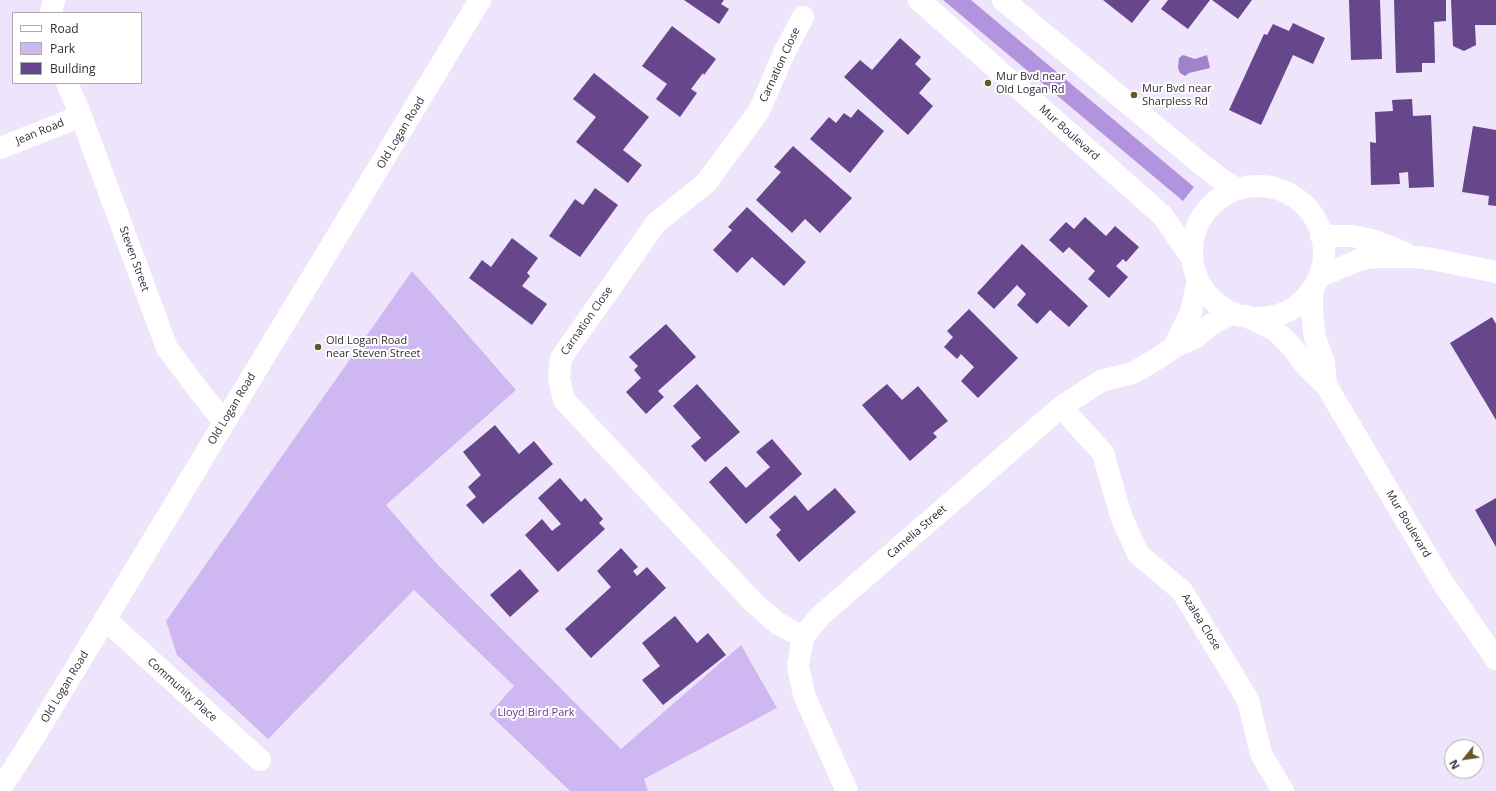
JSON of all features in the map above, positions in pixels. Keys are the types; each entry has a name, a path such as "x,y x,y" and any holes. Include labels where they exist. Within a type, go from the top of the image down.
{"street":[{"path":"51,12 54,0"},
{"name":"Old Logan Road","path":"0,787 9,776 37,732 480,0"},
{"name":"Old Logan Road","path":"462,31 492,0"},
{"name":"Mur Boulevard","path":"919,0 1163,216 1192,258"},
{"path":"1003,0 1200,163 1222,180 1237,189"},
{"name":"Carnation Close","path":"803,16 784,53 759,112 706,183 656,223 561,358 559,378 564,400 754,603 777,623 803,637"},
{"name":"Steven Street","path":"66,84 80,116 167,348 224,422"},
{"name":"Jean Road","path":"0,148 80,116"},
{"path":"1251,186 1270,186 1287,193 1302,204 1310,213 1314,218 1322,236 1323,256 1315,284 1299,304 1282,313 1265,317 1239,314 1219,305 1207,294 1198,280 1192,258 1193,237 1201,218 1215,202 1227,193 1251,186"},
{"path":"1322,236 1353,236 1375,241 1415,257"},
{"path":"1315,284 1361,259 1377,257 1415,257 1432,259 1496,272"},
{"name":"Camelia Street","path":"1174,347 1191,312 1198,280"},
{"name":"Mur Boulevard","path":"1315,284 1312,311 1315,338 1324,362 1326,385"},
{"name":"Mur Boulevard","path":"1239,314 1275,330 1307,367 1326,385 1443,583 1496,659"},
{"name":"Camelia Street","path":"847,791 804,695 798,666 803,637 820,616 1061,407 1101,381 1133,373 1174,347 1195,338 1210,325 1239,314"},
{"name":"Azalea Close","path":"1061,407 1103,453 1121,516 1138,554 1182,591 1248,700 1262,754 1283,791"},
{"name":"Community Place","path":"105,619 260,760"}],"green space":[{"name":"Lloyd Bird Park","path":"412,271 516,390 386,505 438,565 621,749 741,645 777,708 644,779 648,791 570,791 489,714 514,686 414,590 268,739 177,655 166,621"}],"shaded area":[{"path":"943,0 971,0 1194,187 1183,201"},
{"path":"1183,55 1195,59 1207,55 1210,68 1189,73 1185,76 1180,73 1178,68 1179,58"}],"building":[{"path":"684,0 724,0 721,4 729,9 719,24"},
{"path":"1103,0 1150,0 1132,23"},
{"path":"1168,0 1210,0 1188,29 1161,9"},
{"path":"1212,0 1252,0 1238,19"},
{"path":"1349,0 1380,0 1382,59 1351,60"},
{"path":"1394,0 1446,0 1446,21 1434,22 1435,63 1422,63 1422,72 1396,73"},
{"path":"1451,0 1496,0 1496,25 1475,25 1476,45 1464,51 1453,46"},
{"path":"1293,23 1325,38 1313,64 1293,55 1261,125 1229,110 1264,34 1267,35 1273,24 1289,31"},
{"path":"672,26 716,59 691,89 697,93 680,117 656,99 667,84 642,66"},
{"path":"900,38 921,57 915,64 931,79 919,93 933,106 908,135 844,77 860,60 872,70"},
{"path":"594,73 649,117 623,150 642,165 628,183 576,142 596,117 573,99"},
{"path":"1412,99 1413,116 1431,115 1434,187 1409,188 1408,172 1399,173 1400,184 1371,185 1370,142 1376,143 1375,112 1393,111 1392,100"},
{"path":"858,109 884,131 850,173 810,139 829,117 836,123 844,113 851,118"},
{"path":"1473,126 1496,130 1496,206 1488,205 1489,196 1462,192"},
{"path":"793,146 852,198 820,233 805,219 792,233 756,200 781,172 774,167"},
{"path":"595,188 618,205 580,257 549,236 575,199 583,205"},
{"path":"747,207 806,262 784,286 752,257 737,273 713,250 732,230 728,227"},
{"path":"1085,217 1106,236 1115,226 1139,247 1126,262 1123,259 1116,266 1128,277 1109,298 1088,279 1095,271 1069,247 1063,253 1049,240 1066,222 1074,229"},
{"path":"512,238 538,258 527,273 530,276 522,286 547,304 532,325 469,278 482,260 491,267"},
{"path":"1022,244 1088,306 1069,327 1050,310 1037,324 1017,305 1026,294 1017,285 994,309 977,293"},
{"path":"969,309 1018,358 978,398 961,381 974,367 961,354 957,359 944,347 953,337 947,331"},
{"path":"1492,317 1496,324 1496,420 1450,343"},
{"path":"666,324 696,357 658,391 664,397 646,414 626,392 641,378 634,370 638,366 629,357"},
{"path":"697,384 740,432 705,462 691,446 701,438 673,406"},
{"path":"887,384 902,400 918,386 948,421 933,433 937,437 910,461 862,405"},
{"path":"495,425 519,454 534,441 553,464 483,524 466,505 476,497 468,487 481,475 463,452"},
{"path":"772,439 802,474 746,524 709,482 726,466 746,488 770,467 756,452"},
{"path":"560,478 581,502 585,498 603,519 599,523 605,529 558,572 525,535 542,519 552,531 561,524 538,498"},
{"path":"835,488 856,512 799,562 776,535 781,530 769,517 795,495 808,511"},
{"path":"1496,498 1496,547 1475,510"},
{"path":"621,548 638,567 633,571 637,576 647,567 666,588 591,658 565,629 611,587 597,571"},
{"path":"520,569 539,591 510,617 490,595"},
{"path":"675,616 697,643 708,633 726,655 663,705 642,680 660,666 642,643"}],"place":[{"name":"Mur Bvd near Old Logan Rd","path":"988,83"},
{"name":"Mur Bvd near Sharpless Rd","path":"1134,95"},
{"name":"Old Logan Road near Steven Street","path":"318,347"}]}
